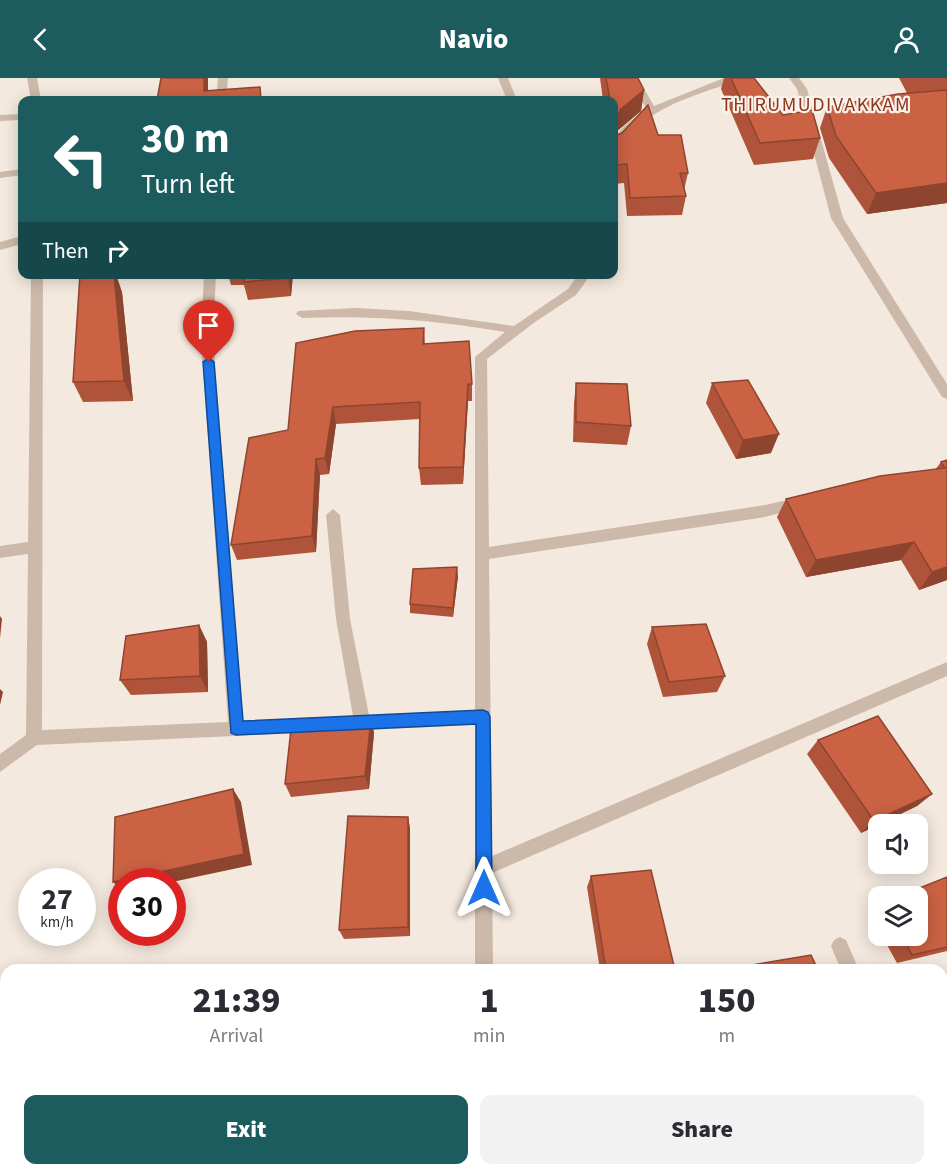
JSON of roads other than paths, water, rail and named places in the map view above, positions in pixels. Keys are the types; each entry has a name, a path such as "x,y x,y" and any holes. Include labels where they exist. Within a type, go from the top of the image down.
{"street":[{"path":"32,78 35,96"},
{"path":"221,96 223,78"},
{"path":"503,78 510,96"},
{"path":"633,78 652,111"},
{"path":"618,135 652,111 687,94 733,78"},
{"path":"794,78 802,89 837,218 947,394"},
{"path":"0,118 18,117"},
{"path":"0,175 18,173"},
{"path":"0,246 18,241"},
{"path":"33,738 37,279"},
{"path":"210,279 207,339 236,728"},
{"path":"484,964 481,357 515,330 572,292 582,279"},
{"path":"302,314 339,311 388,312 455,318 515,330"},
{"path":"482,554 765,511 811,500"},
{"path":"333,515 342,619 362,722"},
{"path":"0,552 35,547"},
{"path":"483,868 947,669"},
{"path":"0,764 33,738 483,717"},
{"path":"840,946 848,964"}],"district":[{"name":"THIRUMUDIVAKKAM","path":"816,105"}]}
